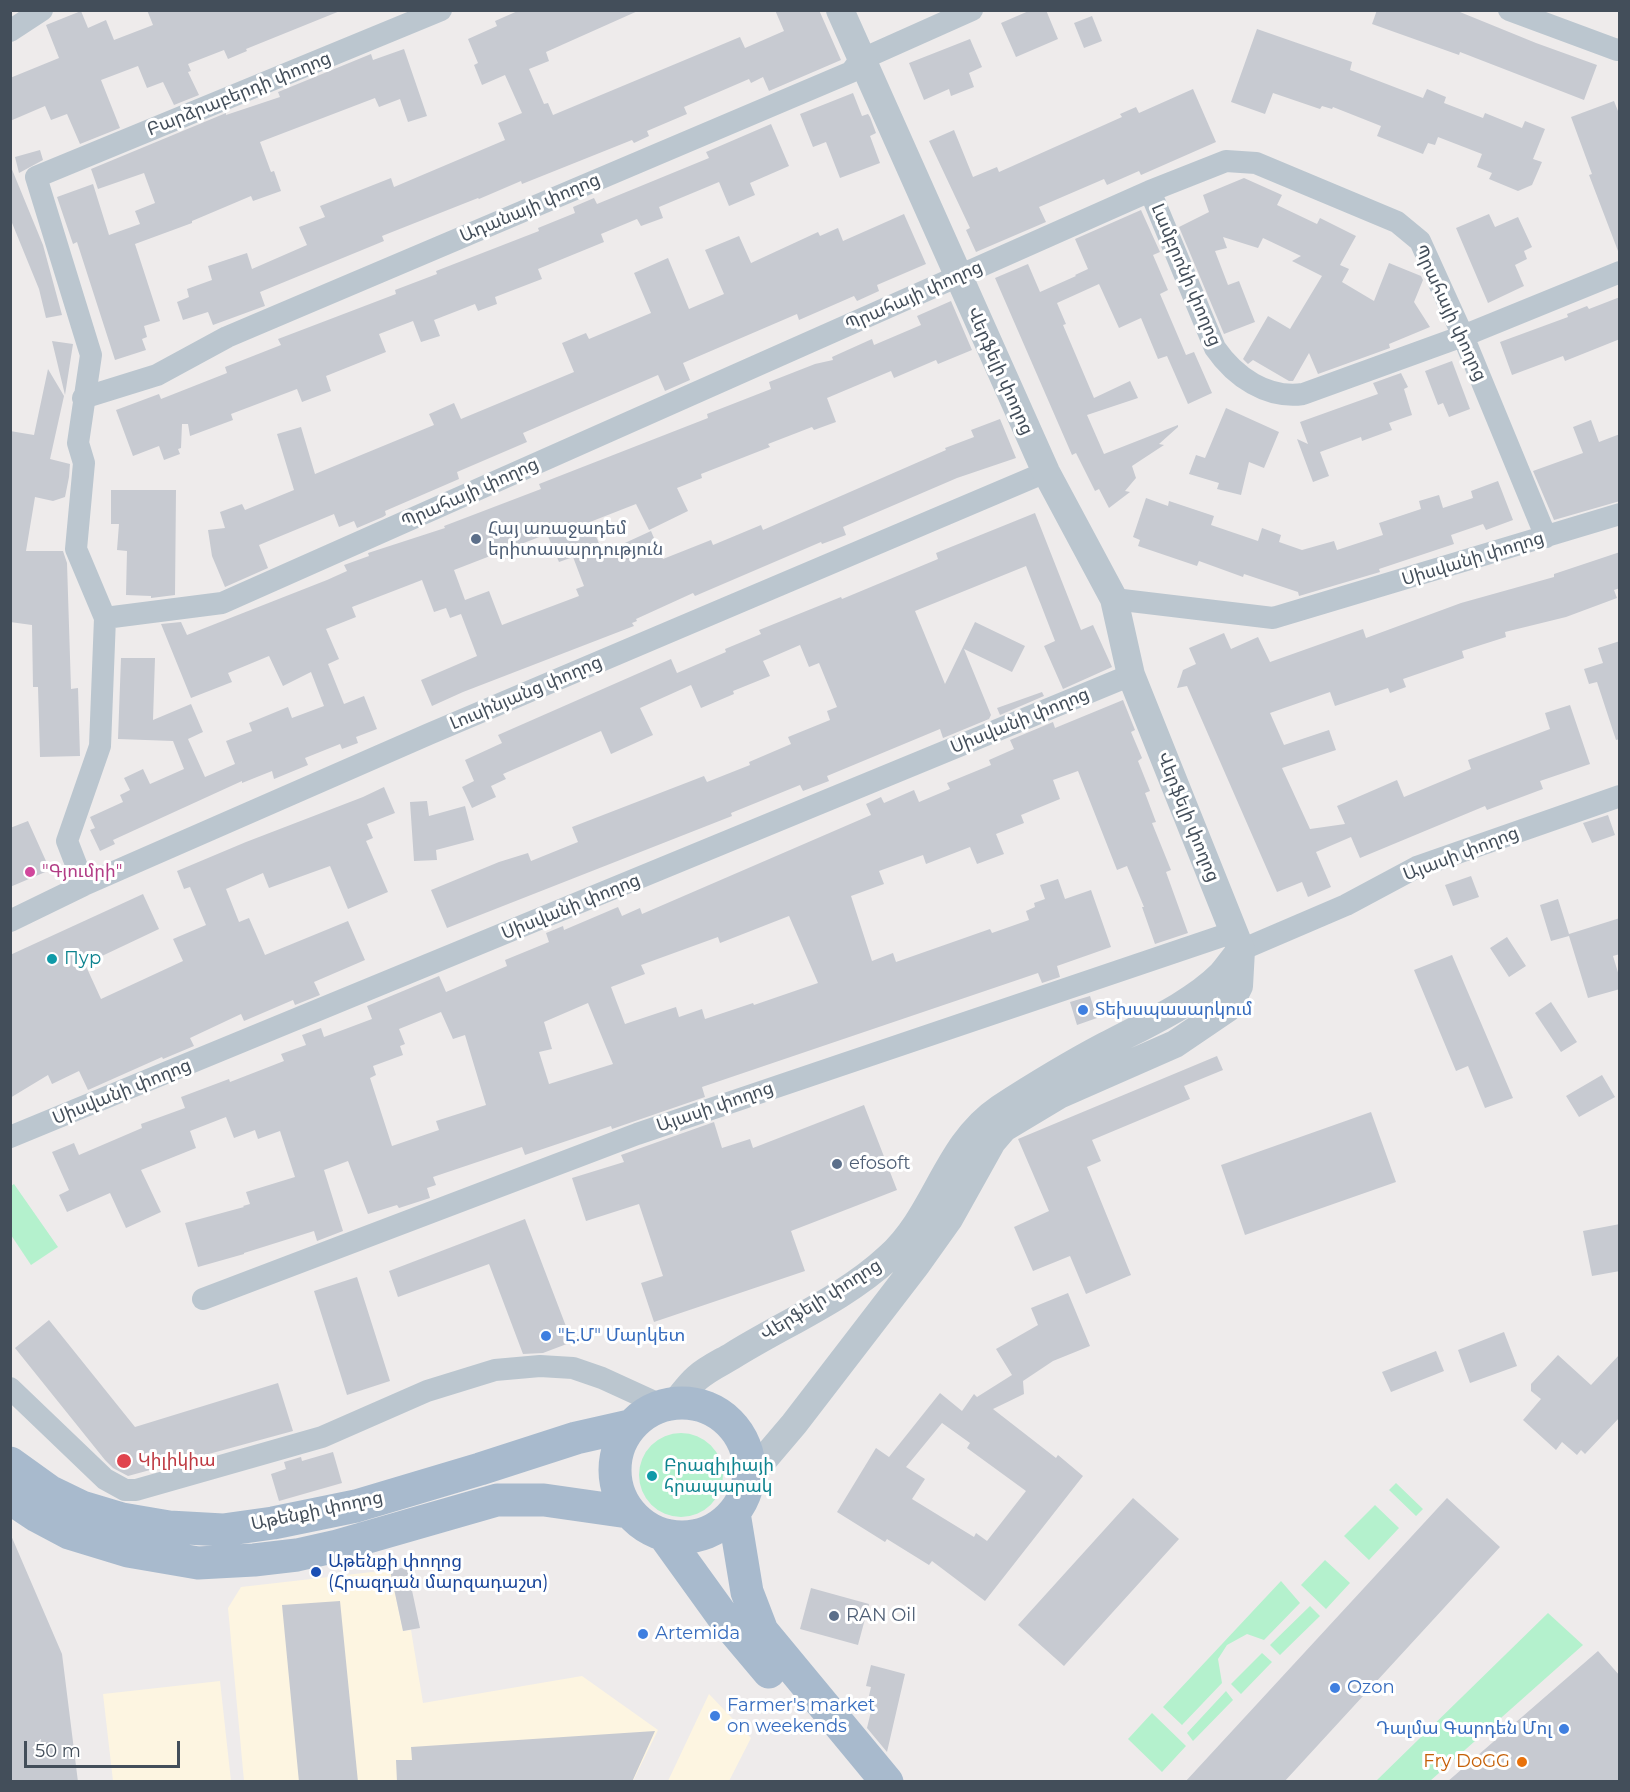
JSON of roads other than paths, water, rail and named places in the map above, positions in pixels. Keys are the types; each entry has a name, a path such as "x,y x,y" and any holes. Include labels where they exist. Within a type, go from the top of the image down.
{"main road":[{"path":"668,1403 696,1403 714,1410 730,1422 742,1438 748,1457 749,1477 744,1496 734,1513 720,1526 703,1534 684,1537 664,1535 645,1527 628,1512 619,1496 614,1478 614,1459 620,1442 630,1426 638,1417 668,1403"},
{"name":"Աթենքի փողոց","path":"10,1463 49,1491 82,1507 122,1519 169,1527 223,1530 273,1523 356,1506 576,1438 630,1426"},
{"name":"Աթենքի փողոց","path":"10,1498 69,1533 128,1551 198,1563 297,1555 337,1546 496,1500 544,1500 628,1512"},
{"path":"734,1513 747,1592 762,1631 887,1782"},
{"path":"664,1535 726,1621 860,1782"}],"street":[{"path":"10,32 42,10"},
{"name":"Բարձրաբերդի փողոց","path":"83,398 91,355 36,177 441,10"},
{"name":"Վերֆելի փողոց","path":"668,1403 697,1378 868,1275 909,1237 936,1194 954,1159 974,1132 997,1111 1192,997 1220,976 1237,941 1131,675 1114,599 1046,472 860,60 840,10"},
{"name":"Ադանայի փողոց","path":"83,398 157,375 227,337 851,72 860,60 972,10"},
{"path":"1509,10 1619,51"},
{"name":"Պրահայի փողոց","path":"105,618 222,603 1150,191 1226,161 1256,163 1398,222 1420,241 1463,336 1546,537"},
{"name":"Լամբրոնի փողոց","path":"1150,191 1215,348 1227,364 1250,382 1281,395 1303,394 1463,336 1620,272"},
{"path":"83,398 78,442 84,464 76,549 105,618 100,746 67,841 84,885"},
{"name":"Լուսինյանց փողոց","path":"10,921 84,885 429,734 1046,472"},
{"name":"Սիսվանի փողոց","path":"1114,599 1273,618 1620,513"},
{"name":"Սիսվանի փողոց","path":"10,1137 1131,675"},
{"name":"Այասի փողոց","path":"203,1299 637,1134 1346,905 1417,867 1620,796"},
{"path":"749,1477 794,1424 917,1264 949,1219 992,1142 1004,1128 1059,1095 1175,1044 1228,1008 1239,986 1237,941"},
{"path":"10,1388 105,1479 125,1490 136,1490 322,1437 428,1391 495,1370 540,1366 573,1368 668,1403"}],"place":[{"name":"Հայ առաջադեմ երիտասարդություն","path":"476,539"},
{"name":"\"Գյումրի\"","path":"30,872"},
{"name":"Пур","path":"52,959"},
{"name":"Տեխսպասարկում","path":"1083,1010"},
{"name":"efosoft","path":"837,1164"},
{"name":"\"Է.Մ\" Մարկետ","path":"546,1336"},
{"name":"Կիլիկիա","path":"124,1461"},
{"name":"Բրազիլիայի հրապարակ","path":"652,1476"},
{"name":"Աթենքի փողոց (Հրազդան մարզադաշտ)","path":"316,1572"},
{"name":"RAN Oil","path":"834,1616"},
{"name":"Artemida","path":"643,1634"},
{"name":"Ozon","path":"1335,1688"},
{"name":"Farmer's market on weekends","path":"715,1716"},
{"name":"Դալմա Գարդեն Մոլ","path":"1564,1729"},
{"name":"Fry DoGG","path":"1522,1762"}]}
